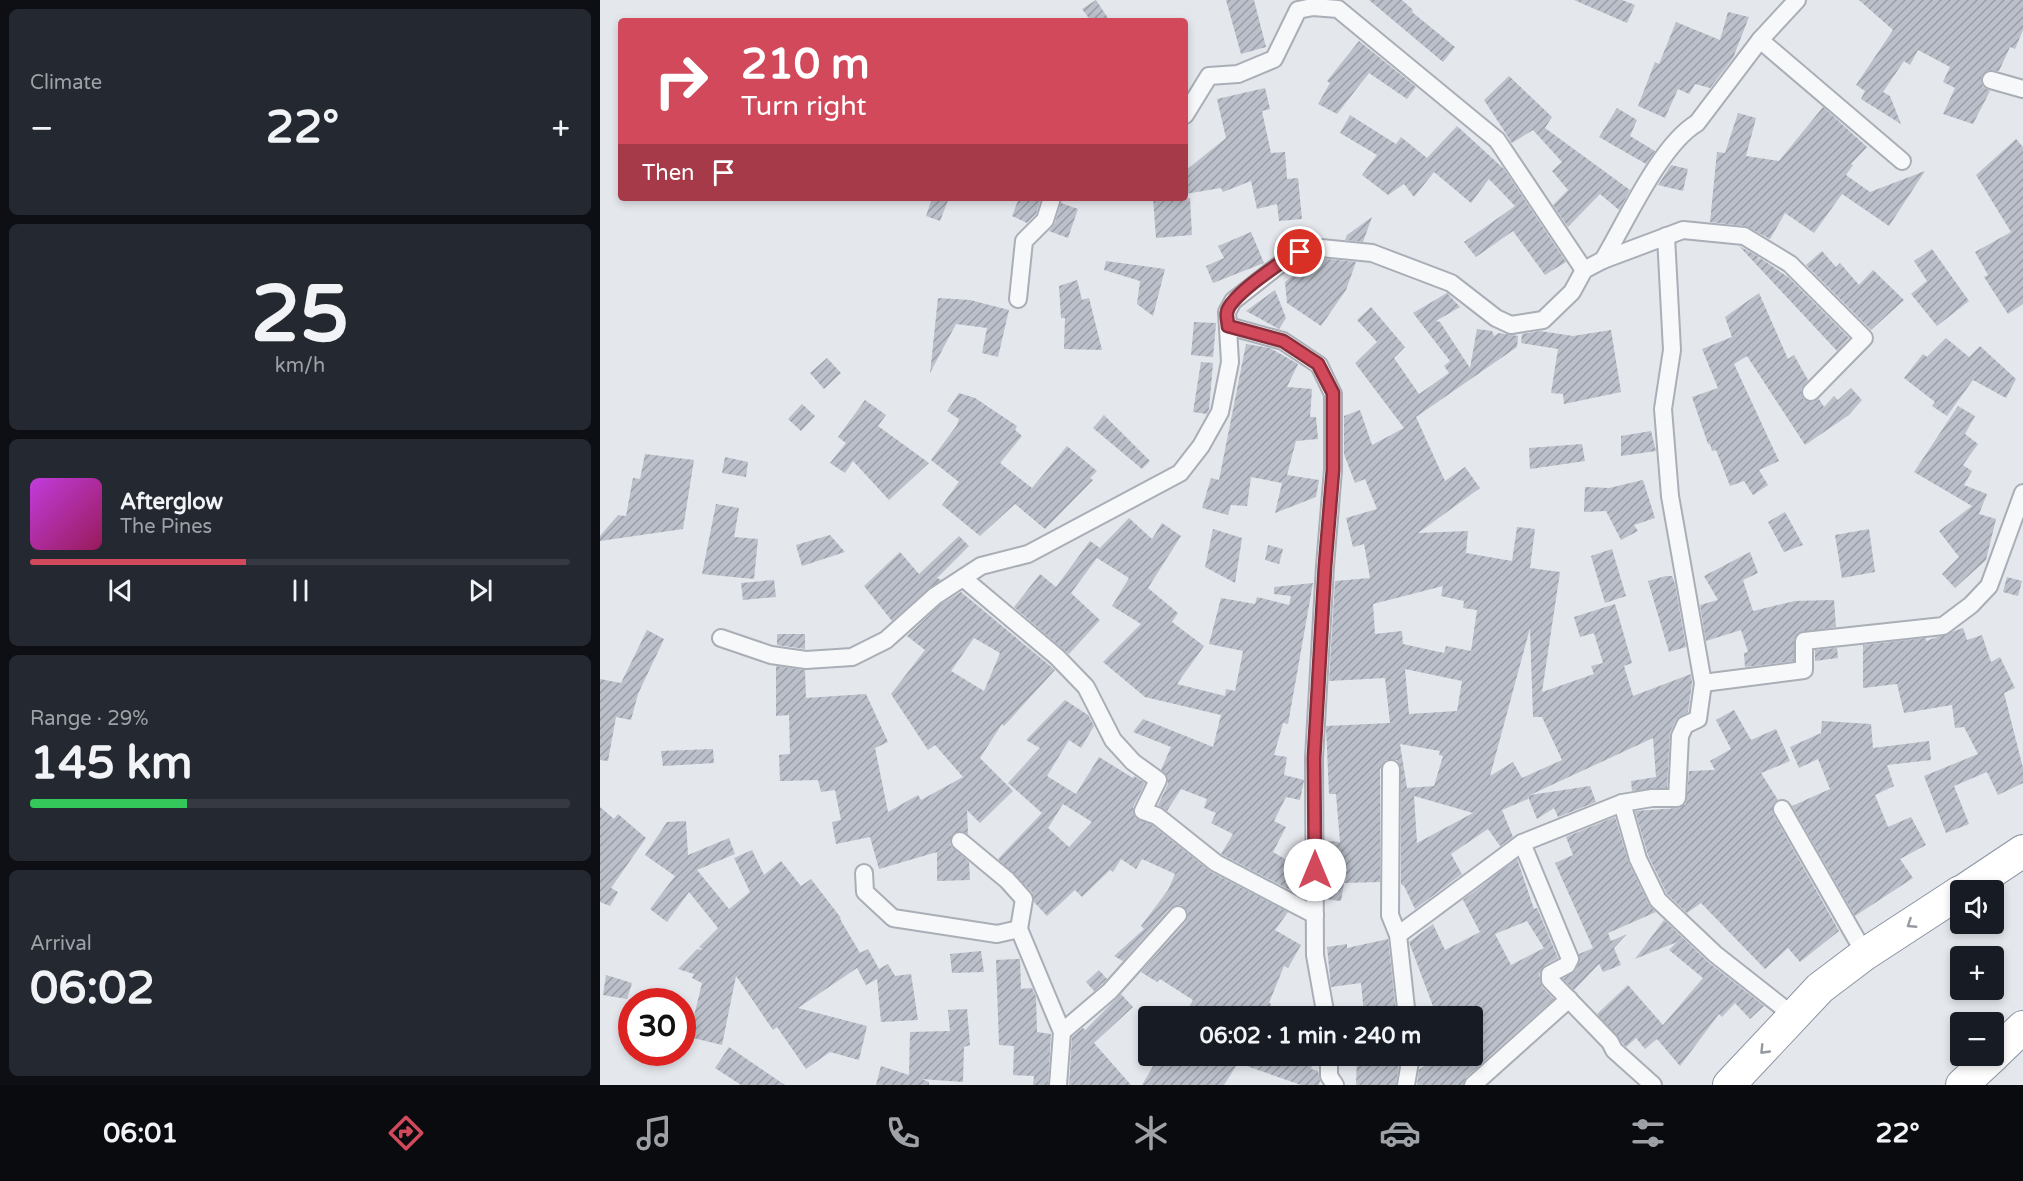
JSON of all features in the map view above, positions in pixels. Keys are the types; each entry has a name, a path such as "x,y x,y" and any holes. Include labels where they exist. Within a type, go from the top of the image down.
{"highway":[{"path":"1980,880 2023,851"},
{"path":"1729,1085 1820,988 1865,954 1950,900"},
{"path":"2004,1045 2023,1027"},
{"path":"1962,1085 1982,1066"}],"street":[{"path":"1603,260 1663,158 1684,131 1697,123 1760,40 1797,0"},
{"path":"1188,111 1209,76 1238,74 1274,59 1298,10 1313,7 1338,9 1497,140 1584,270"},
{"path":"1760,40 1902,161"},
{"path":"1991,80 2023,89"},
{"path":"1018,299 1024,242 1046,220 1051,201"},
{"path":"721,638 771,655 806,660 852,657 886,640 935,596 981,566 1028,554 1180,473 1201,446 1221,412 1230,362 1227,312 1233,301 1288,258 1311,247 1372,253 1451,283 1496,318 1511,325 1543,320 1572,292 1584,270 1603,260 1683,230 1744,236 1790,264 1842,313 1864,338 1811,392"},
{"path":"1398,935 1522,843 1622,803 1652,798 1677,798 1680,736 1685,725 1698,719 1703,683 1669,485 1663,409 1672,350 1666,236"},
{"path":"1228,326 1283,341 1318,364 1333,393 1333,470 1314,758 1315,956 1324,1006"},
{"path":"1703,683 1804,670 1804,641 1943,626 1971,605 1989,586 2023,493"},
{"path":"963,578 1057,657 1086,687 1113,741 1132,762 1158,780 1143,811 1157,816 1216,862 1315,915"},
{"path":"1391,769 1390,915 1398,935 1406,1006"},
{"path":"1622,803 1638,859 1658,900 1714,954 1795,1017"},
{"path":"1782,808 1865,954"},
{"path":"960,841 1007,880 1024,899 1019,929 1062,1032 1058,1085"},
{"path":"1522,843 1570,959 1570,963 1549,976 1610,1042 1614,1050 1653,1085"},
{"path":"864,873 865,892 893,918 997,934 1019,929"},
{"path":"1062,1032 1110,991 1178,915"},
{"path":"1473,1085 1569,999"},
{"path":"1329,1066 1329,1076 1335,1085"},
{"path":"1406,1085 1409,1066"}],"building":[{"path":"1096,0 1108,18 1089,18 1082,9"},
{"path":"1226,0 1254,0 1266,47 1241,54"},
{"path":"1369,0 1402,0 1413,10 1412,12 1455,47 1443,62"},
{"path":"1574,0 1622,0 1635,5 1627,23"},
{"path":"1859,0 2023,0 2023,30 2015,49 2010,47 1999,71 1988,70 1981,77 1983,87 1990,91 1973,124 1943,114 1955,88 1943,82 1950,67 1918,50 1910,65 1904,61 1883,92 1890,96 1901,124 1861,99 1865,91 1856,85 1893,30"},
{"path":"1728,12 1749,17 1733,58 1710,88 1695,84 1689,94 1678,89 1665,118 1638,106 1655,62 1659,64 1676,22 1720,40"},
{"path":"1359,41 1416,87 1407,99 1369,73 1337,114 1318,104 1330,83 1327,81"},
{"path":"1509,76 1552,117 1545,128 1630,190 1619,210 1600,194 1568,227 1553,205 1568,190 1552,171 1562,162 1533,130 1512,143 1484,100"},
{"path":"1265,88 1270,109 1262,111 1271,153 1285,152 1287,179 1298,178 1302,219 1279,221 1277,204 1257,209 1251,181 1223,192 1221,188 1188,194 1188,169 1226,138 1217,99"},
{"path":"1823,107 1867,147 1851,164 1853,165 1846,175 1870,192 1925,171 1889,226 1842,194 1814,233 1785,213 1770,239 1746,226 1710,222 1717,152 1725,153 1738,113 1756,118 1746,156 1779,161"},
{"path":"1617,108 1637,120 1630,136 1655,151 1646,164 1599,137"},
{"path":"1350,115 1396,144 1401,137 1427,158 1457,126 1504,169 1566,262 1545,275 1513,231 1476,257 1464,242 1515,206 1489,179 1471,203 1434,172 1414,197 1404,184 1388,195 1362,175 1377,155 1340,133"},
{"path":"2016,139 2023,147 2023,304 2008,314 1984,277 1988,275 1975,252 2011,232 1976,175"},
{"path":"1671,165 1688,169 1683,191 1658,185"},
{"path":"1190,198 1192,235 1156,238 1153,201 1188,201"},
{"path":"931,201 948,201 940,221 926,216"},
{"path":"1018,201 1040,201 1036,214 1027,223 1012,216"},
{"path":"1061,203 1078,209 1068,238 1049,231 1055,223"},
{"path":"1372,217 1363,242 1345,240 1347,235"},
{"path":"1251,232 1264,263 1213,283 1206,266 1224,258 1218,246"},
{"path":"1739,246 1759,257 1756,262 1760,258 1788,277 1849,338 1837,351"},
{"path":"1932,249 1969,301 1937,326 1911,294 1927,281 1914,261"},
{"path":"1822,251 1836,267 1840,263 1859,285 1873,270 1904,300 1871,330 1806,265"},
{"path":"1317,258 1356,262 1346,290 1321,326 1287,303 1285,282 1307,265 1308,276"},
{"path":"1106,261 1165,269 1153,316 1137,304 1140,281 1104,270"},
{"path":"1077,280 1082,300 1089,298 1102,350 1064,349 1065,318 1061,318 1059,286"},
{"path":"1275,290 1286,318 1279,329 1246,311"},
{"path":"1447,293 1460,307 1436,321 1440,322 1470,368 1477,329 1492,331 1494,336 1499,333 1518,336 1517,347 1416,417 1445,481 1465,467 1480,488 1418,533 1468,531 1466,553 1512,561 1517,527 1535,529 1530,568 1560,572 1542,692 1594,674 1591,666 1603,663 1594,633 1580,637 1574,617 1615,604 1632,663 1624,666 1633,696 1691,674 1692,683 1688,712 1676,720 1670,732 1667,788 1632,791 1631,781 1656,777 1653,738 1530,795 1590,786 1596,802 1558,817 1554,808 1537,819 1528,797 1502,810 1513,837 1500,846 1488,829 1451,854 1462,874 1415,909 1401,884 1401,768 1397,760 1386,760 1380,769 1380,882 1344,883 1341,901 1325,899 1328,841 1340,842 1336,794 1329,794 1326,726 1390,723 1385,678 1329,681 1335,581 1370,578 1364,544 1353,547 1346,518 1377,509 1365,479 1355,483 1344,454 1344,416 1360,410 1372,445 1404,428 1355,363 1377,342 1357,320 1371,307 1405,347 1394,358 1419,394 1449,373 1444,366 1450,361 1413,313","holes":["1443,586 1441,596 1464,601 1463,608 1477,610 1471,651 1446,646 1444,653 1403,644 1402,631 1375,634 1373,604","1530,628 1533,717 1542,717 1562,760 1522,778 1513,762 1490,776","1405,669 1462,681 1457,711 1409,714","1400,744 1440,751 1439,755 1443,756 1434,786 1407,788","1414,796 1473,813 1417,843"]},
{"path":"1759,293 1788,359 1794,355 1808,380 1801,390 1803,399 1813,402 1819,399 1824,407 1834,396 1838,400 1851,388 1862,400 1849,415 1805,445 1747,356 1734,364 1779,461 1759,470 1768,485 1753,495 1744,481 1730,486 1716,450 1712,451 1708,444 1692,397 1718,388 1702,349 1732,337 1725,317"},
{"path":"938,298 970,300 1009,310 998,357 982,353 987,328 956,324 930,373"},
{"path":"1194,322 1216,323 1213,357 1191,355"},
{"path":"1611,330 1621,392 1564,404 1563,394 1551,393 1558,349 1521,343 1522,334 1540,331 1573,336"},
{"path":"1946,338 1969,357 1980,346 2016,379 2006,398 1973,380 1947,416 1932,406 1935,402 1904,378 1923,354 1927,357"},
{"path":"1246,344 1270,348 1298,364 1287,387 1312,389 1310,417 1316,417 1318,439 1296,441 1287,475 1319,480 1316,497 1275,513 1282,483 1251,477 1247,506 1231,505 1228,515 1202,508 1211,478 1219,480"},
{"path":"827,358 841,373 824,389 810,373"},
{"path":"1201,362 1213,363 1207,414 1193,412"},
{"path":"959,393 975,398 1017,426 1015,430 1022,436 1000,463 1032,488 1067,446 1097,471 1090,478 1093,480 1045,529 1015,504 980,536 942,505 959,482 931,460 957,425 959,419 947,411"},
{"path":"865,400 886,415 878,426 929,463 889,500 853,461 845,473 830,463 846,443 838,437"},
{"path":"802,404 815,416 801,431 788,419"},
{"path":"1958,406 1975,416 1965,434 1978,444 1963,465 1972,471 1964,485 1987,494 1979,514 1996,519 1986,560 1955,588 1942,574 1959,557 1939,531 1972,506 1914,472"},
{"path":"1104,415 1150,461 1142,469 1093,428"},
{"path":"1651,431 1656,451 1621,456 1621,436"},
{"path":"1582,444 1585,461 1530,469 1529,448"},
{"path":"645,454 694,460 683,529 600,541 600,536 618,515 626,516 633,478 640,479"},
{"path":"725,457 748,462 746,477 722,473"},
{"path":"1643,480 1655,518 1634,525 1638,531 1621,540 1606,511 1584,512 1585,487 1609,488"},
{"path":"716,504 739,508 734,537 758,539 754,579 702,574"},
{"path":"1785,512 1803,545 1784,552 1768,522"},
{"path":"1129,518 1152,539 1162,523 1181,536 1148,588 1178,613 1172,622 1204,646 1177,684 1225,696 1226,689 1235,691 1243,651 1209,644 1221,598 1255,604 1257,597 1289,605 1291,596 1274,594 1274,587 1313,583 1288,724 1283,723 1274,755 1287,757 1284,775 1304,780 1300,800 1286,797 1274,821 1286,827 1273,852 1304,870 1304,889 1300,895 1221,854 1233,834 1211,823 1216,813 1204,808 1207,799 1181,789 1167,811 1158,805 1168,784 1167,776 1161,770 1171,747 1133,732 1143,719 1213,747 1221,715 1145,697 1103,662 1141,624 1112,606 1129,578 1097,558 1071,593 1100,620 1069,654 1014,607 1040,574 1056,587 1090,541 1100,548"},
{"path":"1213,529 1242,538 1235,583 1205,567"},
{"path":"1869,529 1875,572 1842,578 1835,535"},
{"path":"830,535 845,552 802,566 796,545"},
{"path":"959,536 969,546 937,578 941,580 892,621 864,586 900,552 919,574"},
{"path":"1268,545 1283,549 1279,564 1265,560"},
{"path":"1612,549 1626,596 1605,603 1591,556"},
{"path":"1750,552 1758,573 1743,580 1753,611 1795,601 1834,600 1836,627 1798,633 1794,640 1794,661 1745,667 1744,653 1748,652 1741,630 1706,641 1700,605 1718,600 1704,576"},
{"path":"1672,576 1675,584 1686,647 1669,652 1648,581"},
{"path":"2007,577 2022,581 2018,596 2003,592"},
{"path":"774,580 776,597 743,600 741,583"},
{"path":"961,592 1055,670 1004,726 1002,724 980,758 1013,791 980,823 967,810 968,834 961,831 952,835 950,845 969,862 970,880 937,881 937,852 879,869 870,837 836,844 832,822 841,820 835,790 821,792 818,780 780,781 779,755 790,754 789,715 776,716 776,666 805,670 806,698 866,694 888,742 875,748 888,812 918,795 921,800 963,777 935,745 928,750 891,694 925,650 907,636 941,604","holes":["974,638 1000,653 984,691 951,671"]},
{"path":"1963,628 1967,640 1982,635 1991,662 2000,657 2015,688 2004,693 2023,768 2023,783 1998,795 1987,772 1954,786 1969,824 1946,833 1924,776 1978,754 1964,727 1955,728 1952,705 1904,713 1897,684 1863,688 1863,645 1926,638 1926,641"},
{"path":"647,630 664,639 638,694 631,720 616,717 608,761 600,760 600,679 621,683"},
{"path":"777,634 805,634 805,649 777,645"},
{"path":"1837,648 1838,658 1815,661 1815,650"},
{"path":"1065,700 1088,715 1094,726 1081,748 1069,740 1047,776 1076,794 1099,757 1133,778 1134,776 1145,783 1133,807 1135,818 1152,825 1211,872 1288,912 1275,930 1301,945 1288,968 1284,966 1269,1003 1270,1006 1189,1006 1193,1000 1160,979 1157,982 1141,972 1186,922 1188,912 1181,905 1170,908 1123,961 1114,956 1144,929 1141,926 1168,890 1175,874 1142,859 1136,869 1121,859 1113,872 1110,870 1082,897 1075,890 1047,916 1034,902 1032,892 998,859 1042,813 1008,783 1040,748 1026,740","holes":["1063,804 1092,822 1069,847 1048,828"]},
{"path":"1734,710 1751,740 1776,729 1790,761 1761,773 1778,800 1773,804 1773,814 1839,931 1800,962 1788,948 1765,969 1701,903 1687,913 1667,894 1648,855 1635,811 1678,808 1686,804 1689,771 1715,770 1710,761 1731,749 1716,720"},
{"path":"1822,721 1871,724 1873,748 1929,741 1931,760 1887,765 1894,786 1875,795 1888,827 1911,817 1926,845 1900,859 1913,878 1855,916 1792,806 1830,789 1818,759 1799,768 1790,747 1821,733"},
{"path":"713,749 714,763 663,766 661,751"},
{"path":"600,807 614,819 618,814 646,838 611,888 618,892 610,906 600,902"},
{"path":"1615,817 1629,864 1649,905 1656,912 1608,933 1611,941 1627,934 1614,948 1621,965 1603,972 1599,964 1574,990 1563,979 1576,970 1580,960 1579,954 1593,948 1555,863 1573,855 1566,837"},
{"path":"686,821 688,855 729,838 735,854 697,870 729,909 750,892 734,858 752,850 764,875 781,861 801,886 811,879 841,918 860,953 868,949 879,969 888,964 895,976 911,974 918,1020 881,1022 877,979 866,985 857,968 798,1008 867,1026 859,1060 830,1052 806,1069 777,1027 773,1030 736,976 722,1045 696,1039 696,1008 702,983 692,978 694,974 678,969 697,949 703,950 699,947 718,928 689,892 667,922 650,909 675,876 645,855 667,822"},
{"path":"1517,859 1534,909 1537,908 1558,958 1545,965 1539,974 1542,987 1554,999 1483,1062 1483,1006 1433,1006 1409,942 1433,924 1445,950 1480,932 1463,900","holes":["1527,921 1544,948 1511,965 1495,934"]},
{"path":"1664,920 1708,962 1764,1006 1750,1019 1735,1003 1722,1017 1719,1014 1680,1066 1657,1039 1645,1049 1636,1038 1626,1047 1597,1014 1628,985 1663,1025 1703,978 1669,950 1677,942 1635,959"},
{"path":"1388,939 1395,1006 1363,1006 1361,983 1331,987 1327,947 1347,944 1347,948"},
{"path":"981,951 984,972 952,973 950,954"},
{"path":"1020,959 1021,989 1032,988 1036,997 1037,1032 1051,1034 1048,1085 1033,1085 1034,1076 1013,1075 1014,1046 999,1045 996,960"},
{"path":"1099,970 1107,979 1094,991 1086,982"},
{"path":"606,975 632,983 630,988 618,988 618,998 603,995"},
{"path":"1121,994 1133,1007 1094,1043 1131,1085 1069,1085 1072,1037 1083,1028 1085,1030"},
{"path":"967,1009 970,1045 964,1047 963,1082 922,1079 929,1082 929,1085 876,1085 881,1066 909,1075 910,1032 950,1031 948,1010"},
{"path":"729,1047 785,1085 741,1085 715,1068"},
{"path":"1153,1066 1236,1066 1224,1085 1142,1085"},
{"path":"1247,1066 1312,1066 1311,1069 1318,1071 1319,1085 1301,1085"},
{"path":"1357,1066 1399,1066 1396,1085 1356,1085"},
{"path":"1425,1066 1478,1066 1466,1077 1463,1085 1417,1085 1419,1070"}],"route":[{"path":"1300,252 1288,258 1233,301 1227,312 1228,326 1283,341 1318,364 1333,393 1333,470 1314,758 1315,870"}]}
